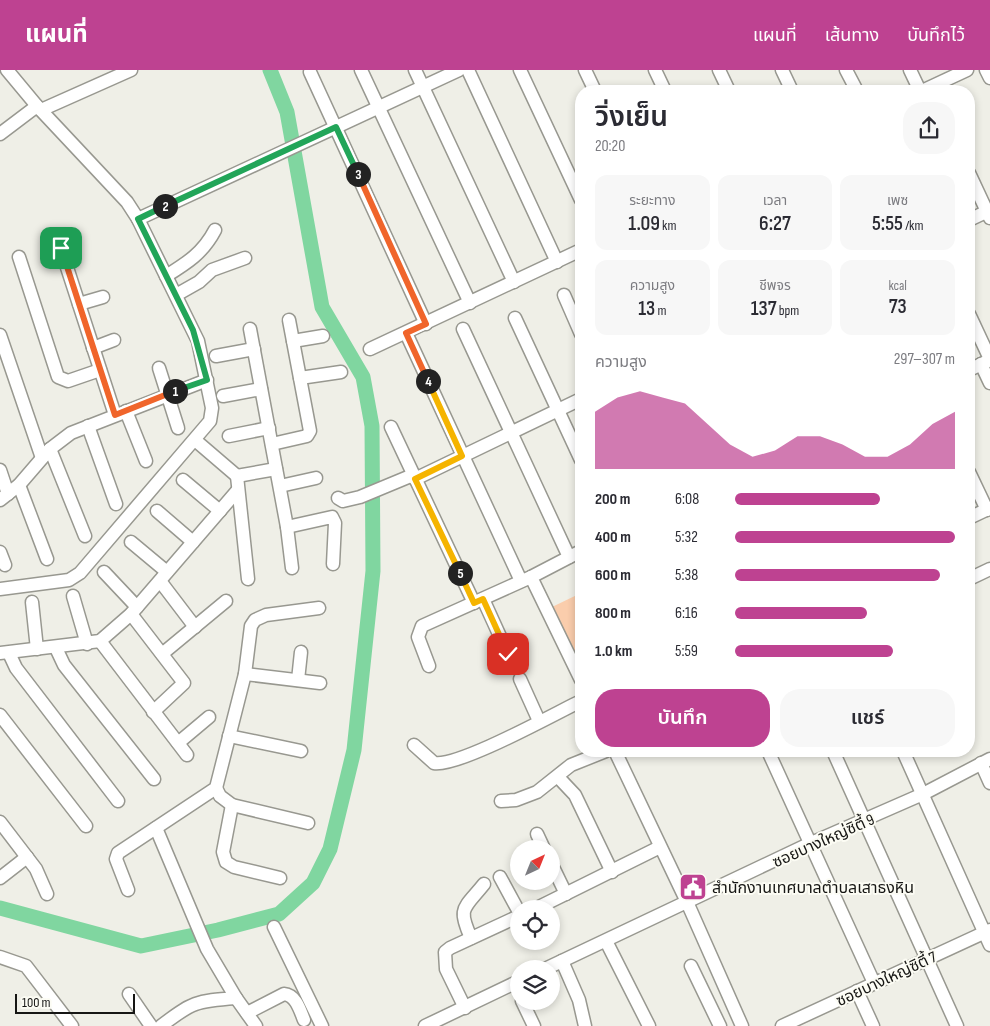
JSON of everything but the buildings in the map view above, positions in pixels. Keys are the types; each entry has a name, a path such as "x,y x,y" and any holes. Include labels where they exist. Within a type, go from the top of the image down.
{"street":[{"path":"0,589 75,578 195,440 212,416 207,380 198,341 138,219 127,202 39,108 7,70"},
{"path":"0,134 39,108 132,70"},
{"path":"362,70 470,302"},
{"path":"415,70 514,282"},
{"path":"138,219 459,70"},
{"path":"468,70 558,262"},
{"path":"520,70 575,187"},
{"path":"584,70 592,85"},
{"path":"655,70 662,85"},
{"path":"719,70 726,85"},
{"path":"782,70 789,85"},
{"path":"846,70 853,85"},
{"path":"910,70 921,85"},
{"path":"937,85 967,70"},
{"path":"986,70 990,78"},
{"path":"310,72 426,324"},
{"path":"975,185 989,213 975,218"},
{"path":"166,276 200,253 215,230"},
{"path":"61,248 100,370 120,413 146,461"},
{"path":"200,253 212,270"},
{"path":"370,349 575,253"},
{"path":"20,257 58,377 68,381 100,370"},
{"path":"176,295 199,282 212,270 245,258"},
{"path":"564,295 575,320"},
{"path":"79,304 103,297"},
{"path":"515,318 575,447"},
{"path":"272,444 305,437 310,434 289,320"},
{"path":"250,329 280,486 292,568"},
{"path":"463,329 568,557"},
{"path":"975,330 987,361 990,383"},
{"path":"406,333 462,456 575,669"},
{"path":"0,335 46,454 85,536"},
{"path":"293,341 323,336"},
{"path":"93,348 114,340"},
{"path":"216,356 254,349"},
{"path":"975,367 987,361"},
{"path":"158,368 178,428"},
{"path":"300,378 342,372"},
{"path":"4,497 19,485 46,454 71,433 207,380"},
{"path":"223,396 261,389"},
{"path":"338,498 343,501 360,497 414,477 575,402"},
{"path":"88,426 116,504"},
{"path":"391,427 414,477 478,601 508,654"},
{"path":"229,436 269,428"},
{"path":"195,440 237,476 237,491 248,579"},
{"path":"237,476 276,469"},
{"path":"0,470 4,497"},
{"path":"280,486 316,478"},
{"path":"183,480 220,511"},
{"path":"975,484 988,509 975,515"},
{"path":"19,485 47,559"},
{"path":"4,653 93,642 134,611 237,491"},
{"path":"157,510 193,542"},
{"path":"287,526 332,517 335,523 333,564"},
{"path":"131,542 163,576 195,627"},
{"path":"0,552 5,565"},
{"path":"429,666 418,637 422,626 526,579 575,554"},
{"path":"975,576 990,569"},
{"path":"104,572 134,611 162,654 184,683 154,712"},
{"path":"72,596 93,642 154,712 186,755"},
{"path":"162,654 226,601"},
{"path":"32,602 37,649"},
{"path":"128,890 116,859 118,852 216,788 245,674 251,626 255,620 266,615 320,608"},
{"path":"56,648 64,665 154,779"},
{"path":"298,680 301,652"},
{"path":"4,653 118,801"},
{"path":"245,674 320,683"},
{"path":"520,679 539,721"},
{"path":"414,746 434,762 447,762 484,748 575,704"},
{"path":"0,715 86,826"},
{"path":"178,743 209,718"},
{"path":"230,736 302,751"},
{"path":"502,801 516,800 537,792 571,765 591,757"},
{"path":"618,757 687,902 742,1026"},
{"path":"771,757 874,983"},
{"path":"836,757 958,1026"},
{"path":"906,757 987,931 990,945"},
{"path":"986,761 990,783"},
{"name":"ซอยบางใหญ่ซิตี้ 9","path":"562,961 811,844 923,794 986,761"},
{"path":"558,777 575,794 612,872"},
{"path":"216,788 220,796 232,806 308,823"},
{"path":"232,806 223,852 226,862 234,867 280,878"},
{"path":"1,825 36,869 47,894"},
{"path":"156,828 207,949 236,998 256,1026"},
{"path":"537,834 540,840"},
{"path":"553,900 660,847"},
{"path":"0,878 27,857"},
{"path":"500,876 513,900"},
{"path":"560,882 566,894"},
{"path":"472,938 463,919 463,912 484,884"},
{"path":"464,1008 446,969 444,955 450,948 510,920"},
{"path":"274,927 322,1026"},
{"name":"ซอยบางใหญ่ซิตี้ 7","path":"782,1026 987,931"},
{"path":"606,941 649,1026"},
{"path":"0,957 26,966 72,1026"},
{"path":"562,961 579,1000 585,1026"},
{"path":"691,966 720,1026"},
{"path":"425,1026 510,990"},
{"path":"857,991 873,1026"},
{"path":"129,994 152,1026"},
{"path":"247,1013 284,994 288,994 295,1000 304,1020"},
{"path":"161,1026 187,1006 209,1000 236,998"},
{"path":"526,1010 534,1026"}],"shaded area":[{"path":"575,596 575,655 552,607"}],"waterway":[{"path":"0,908 141,946 218,930 279,914 313,883 330,849 354,750 373,571 372,426 363,377 322,307 287,112 270,70"}],"place":[{"name":"สำนักงานเทศบาลตำบลเสาธงหิน","path":"693,887"}],"route":[{"path":"61,248 115,415 207,380 198,341 138,219 336,127 426,324 406,333 462,456 415,479 474,603 483,599 508,654"}]}
